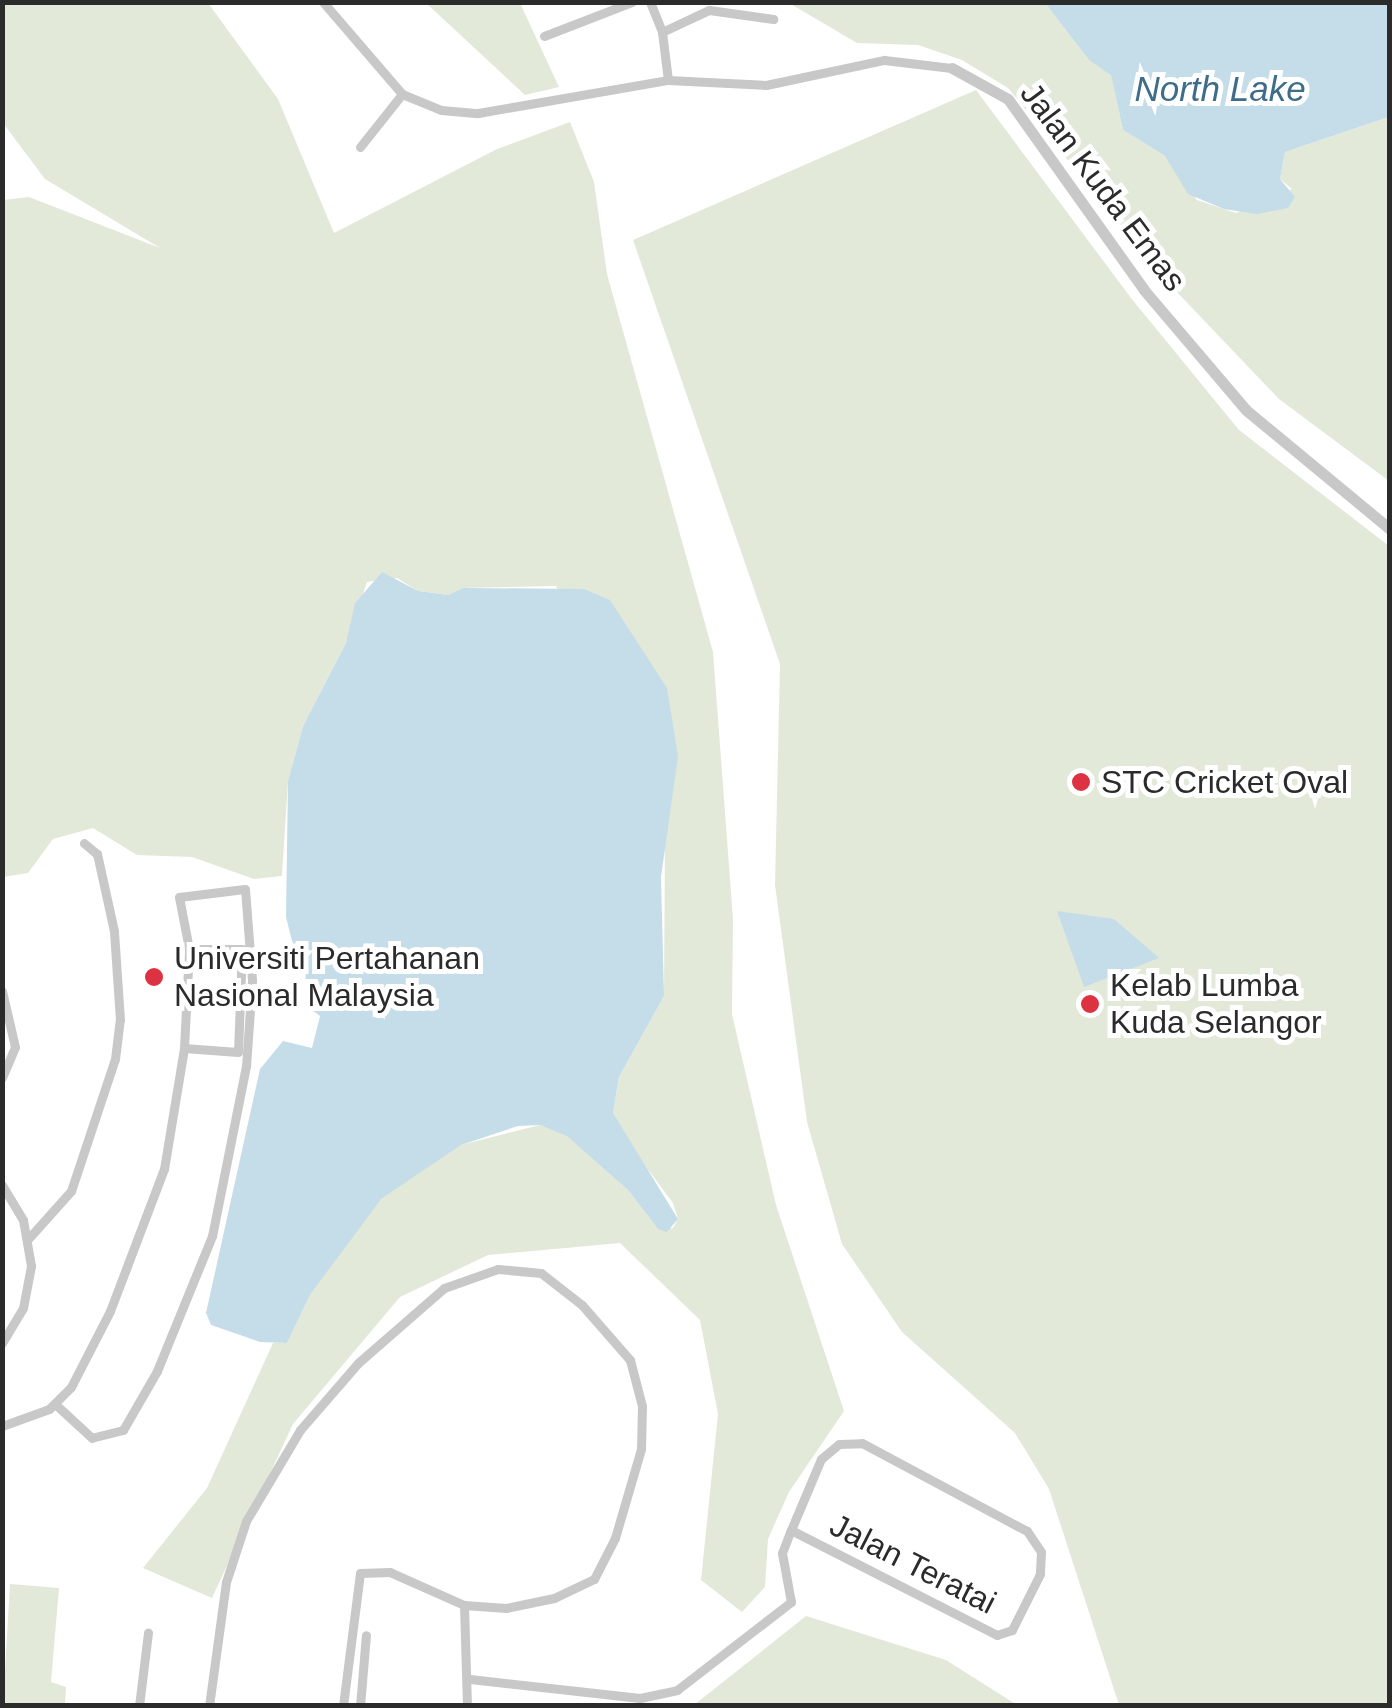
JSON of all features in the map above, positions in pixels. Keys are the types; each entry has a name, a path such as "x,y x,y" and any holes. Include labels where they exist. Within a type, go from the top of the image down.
{"street":[{"name":"Jalan Kuda Emas","path":"323,2 402,94 441,110 478,113 668,80 766,86 884,60 952,68 1008,99 1144,290 1246,410 1390,529"},
{"path":"544,36 632,2"},
{"path":"650,2 662,32 668,80"},
{"path":"662,32 709,10 773,19"},
{"path":"360,147 402,94"},
{"path":"28,1239 71,1191 115,1059 120,1020 114,931 97,854 84,844"},
{"path":"2,1426 54,1404 110,1311 164,1168 184,1048 190,950 179,897 245,889 252,981 246,1066 212,1236 158,1372 123,1430 92,1438 54,1404"},
{"path":"184,1048 238,1052 242,949 190,950"},
{"path":"2,992 15,1047 2,1077"},
{"path":"2,1185 28,1239 30,1283 2,1343"},
{"path":"209,1706 226,1582 246,1521 300,1430 358,1363 444,1288 498,1269 540,1273 582,1305 630,1360 642,1406 640,1449 616,1538 594,1579 554,1598 506,1608 464,1606 390,1572 360,1574 343,1706"},
{"name":"Jalan Teratai","path":"470,1679 640,1698 677,1690 791,1602 782,1552 791,1530 821,1458 839,1444 862,1443 1027,1531 1041,1552 1040,1574 1012,1630 997,1636 791,1530"},
{"path":"464,1606 470,1679 467,1706"},
{"path":"139,1706 148,1633"},
{"path":"360,1706 366,1635"}],"green space":[{"path":"3,2 208,3 278,99 334,233 497,149 570,122 594,182 607,274 713,652 733,919 732,1014 776,1205 844,1411 789,1492 768,1539 765,1587 742,1612 701,1580 718,1414 700,1320 620,1243 488,1255 400,1297 293,1424 212,1598 143,1568 207,1488 273,1343 287,1343 310,1295 380,1199 416,1170 461,1145 540,1125 567,1135 628,1190 658,1229 673,1228 678,1219 673,1203 620,1132 613,1113 619,1077 664,996 665,832 556,586 463,588 448,595 418,591 397,578 367,582 346,643 303,726 288,781 282,876 254,879 192,857 137,855 93,828 53,839 28,873 3,877 3,200 29,197 160,248 45,179 3,123"},
{"path":"426,3 520,3 559,87 525,95"},
{"path":"789,3 1045,3 1089,60 1111,74 1123,130 1165,156 1197,200 1236,213 1292,189 1280,179 1285,152 1389,117 1389,481 1279,399 1174,289 1008,88 962,60 918,45 857,43"},
{"name":"Kelab Lumba Kuda Selangor","path":"976,90 1131,298 1239,430 1389,546 1389,1705 1119,1705 1049,1489 1015,1433 902,1332 842,1244 807,1122 775,885 780,664 633,240"},
{"path":"10,1584 59,1588 51,1682 66,1687 65,1705 3,1705"},
{"path":"806,1616 946,1660 1017,1705 694,1705"}],"water":[{"name":"North Lake","path":"1045,3 1389,3 1389,117 1285,152 1280,179 1295,197 1288,208 1257,214 1224,209 1188,194 1165,156 1123,130 1111,75 1089,60"},
{"path":"382,572 418,591 448,595 463,588 584,589 610,600 667,688 678,756 661,877 664,996 619,1077 613,1113 678,1219 667,1232 658,1229 628,1190 567,1136 540,1125 518,1126 461,1145 381,1199 310,1295 287,1343 260,1342 211,1325 206,1313 260,1069 283,1041 312,1048 320,1016 305,1005 306,959 313,951 293,945 286,917 288,781 303,726 346,643 355,603"},
{"path":"1057,911 1114,919 1159,958 1084,987"}],"place":[{"name":"STC Cricket Oval","path":"1081,782"},
{"name":"Universiti Pertahanan Nasional Malaysia","path":"154,977"},
{"name":"Kelab Lumba Kuda Selangor","path":"1090,1004"}]}
